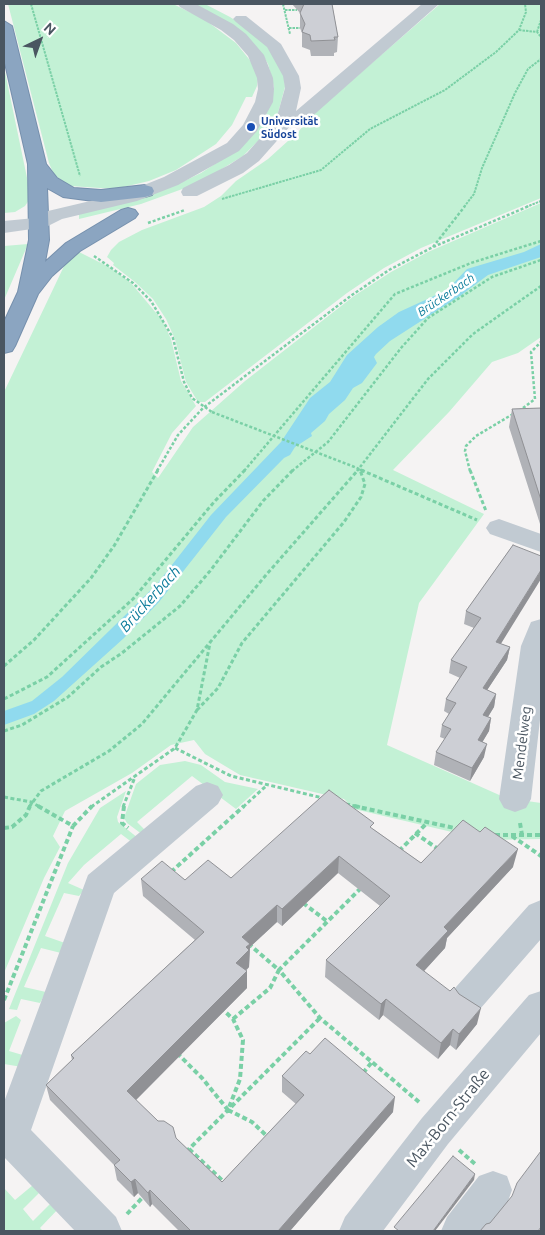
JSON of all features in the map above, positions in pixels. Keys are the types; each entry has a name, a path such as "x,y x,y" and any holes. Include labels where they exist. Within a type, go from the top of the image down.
{"highway":[{"path":"4,26 37,164 39,223 39,240 28,292 4,346"},
{"path":"37,164 50,182 70,193 158,199"},
{"path":"28,292 66,252 92,234 136,219"}],"street":[{"path":"39,223 52,227 136,219 188,174 232,146 251,127 264,102 265,78 262,67 249,46 226,27 185,4"},
{"path":"5,227 39,223 55,215 108,203 158,199 211,182 242,165 273,138 285,121 293,88 291,76 273,44 260,32 213,4"},
{"path":"285,121 302,115 310,109 431,4"},
{"path":"496,527 541,543"},
{"name":"Mendelweg","path":"515,799 535,646 541,629"},
{"path":"102,1231 10,1136 100,885 207,795"},
{"path":"468,998 541,915"},
{"name":"Max-Born-Straße","path":"358,1231 443,1122 541,1007"},
{"path":"461,1231 493,1190"}],"path":[{"path":"31,4 80,176 80,182 70,193"},
{"path":"217,201 321,170 336,160 370,129 445,90 496,52 519,30 526,12 525,4"},
{"path":"285,10 297,10"},
{"path":"537,32 541,20"},
{"path":"288,28 300,28"},
{"path":"519,30 537,32 541,36"},
{"path":"433,247 474,194 482,168 515,93 528,69 541,59"},
{"path":"4,666 34,640 91,578 114,546 178,435 203,408 352,295 389,270 433,247 541,201"},
{"path":"136,219 191,208"},
{"path":"4,699 16,695 47,676 132,598 214,502 264,450 287,418 396,294 413,285 436,279 471,263 541,241"},
{"path":"98,250 91,255 133,283 151,300 173,338 184,382 193,400 203,408 352,466 449,510 496,527"},
{"path":"4,731 22,725 68,697 101,667 122,653 180,606 210,571 263,500 297,466 328,442 401,348 428,318 492,277 541,260"},
{"path":"4,828 12,828 26,815 31,802 42,791 109,751 142,724 359,469 428,379 467,340 510,306 541,286"},
{"path":"496,527 474,484 465,451 466,446 476,436 535,399 531,352 541,342"},
{"path":"522,408 528,413"},
{"path":"4,1000 73,826 88,809 175,748 197,710 218,688 242,643 344,522 365,484 359,469"},
{"path":"197,710 199,690 210,642"},
{"path":"175,748 231,776 332,801"},
{"path":"135,776 123,808 122,823 149,845 175,880"},
{"path":"170,873 267,786"},
{"path":"4,797 31,802 73,826"},
{"path":"342,803 461,830"},
{"path":"396,853 426,822"},
{"path":"416,833 446,855"},
{"path":"486,835 541,835"},
{"path":"511,836 541,856"},
{"path":"233,1019 270,988 279,970 366,884"},
{"path":"303,903 328,922"},
{"path":"251,946 279,970 320,1018 443,1122"},
{"path":"218,1006 233,1019 243,1040 240,1079 228,1110"},
{"path":"181,1157 320,1018"},
{"path":"174,1050 196,1072 228,1110 252,1122 272,1141"},
{"path":"360,1076 372,1062"},
{"path":"189,1149 230,1187"}],"green space":[{"path":"8,4 173,4 204,19 236,43 253,64 258,79 257,86 252,97 246,97 232,125 216,144 176,170 149,181 115,189 70,186 54,175 49,163"},
{"path":"192,4 205,4 230,17 255,33 267,45 284,76 285,87 278,113 271,128 243,156 199,183 141,204 79,219 79,214 182,182 201,173 235,151 263,122 274,87 268,64 262,54 214,15"},
{"path":"440,4 541,4 541,198 421,248 384,268 347,293 205,402 198,402 186,382 175,339 166,319 153,299 113,265 114,263 107,257 111,250 119,242 142,230 204,207 221,196 236,181 268,159 299,131 313,114"},
{"path":"4,67 31,197 25,206 15,212 4,213"},
{"path":"541,203 541,337 518,353 492,362 449,412 393,470 484,514 419,603 387,745 506,798 541,803 541,839 486,840 354,809 344,799 240,775 205,754 194,740 171,745 132,773 65,811 53,836 60,847 44,878 4,973 4,392 66,262 79,252 109,267 131,283 162,320 171,339 181,381 196,406 172,433 152,472 158,478 193,427 245,381 354,296 391,272 428,252"},
{"path":"28,244 4,300 4,246"},
{"path":"185,761 201,765 225,782 258,789 236,809 192,776 137,822 146,831 143,835 127,823 124,818 136,784 160,765"},
{"path":"126,791 117,817 118,822 138,838 133,843 121,834 84,865 68,883 84,890 79,896 64,893 45,936 65,943 61,953 41,948 24,987 46,992 40,1003 21,999 17,1010 9,1009 68,863 100,808"},
{"path":"16,1016 21,1020 9,1051 26,1056 22,1067 4,1064 4,1023"},
{"path":"33,1185 39,1193 23,1209 33,1221 54,1200 60,1207 40,1228 43,1231 4,1231 4,1188 15,1200"}],"water":[{"name":"Brückerbach","path":"541,244 541,257 488,275 460,296 390,341 374,357 377,363 362,383 353,388 345,400 311,433 312,436 295,447 290,455 284,458 226,517 159,602 124,638 54,701 34,714 4,725 4,711 32,701 62,677 157,584 211,515 281,442 310,398 330,382 347,355 378,327 399,312 447,290 467,269 524,252"}],"building":[{"path":"304,4 332,4 338,37 334,37 335,40 311,41 310,35 302,32 305,24 300,13"},
{"path":"541,408 541,500 512,409"},
{"path":"513,545 541,556 541,570 496,642 510,647 483,688 496,694 483,715 491,718 478,740 487,744 472,768 436,752 451,729 442,725 456,703 446,699 467,667 451,660 481,618 466,611"},
{"path":"329,790 374,823 370,827 421,863 463,820 480,832 485,827 518,849 444,927 448,931 416,965 450,991 454,987 459,994 481,1008 459,1034 453,1029 441,1043 386,999 381,1004 326,960 390,896 339,856 282,909 277,905 242,937 250,944 246,947 249,950 236,963 247,971 127,1091 158,1121 164,1121 173,1127 176,1138 222,1182 304,1095 282,1076 306,1051 310,1054 325,1038 395,1097 278,1231 191,1231 150,1190 148,1193 135,1179 131,1182 114,1165 120,1160 46,1085 74,1058 71,1055 204,932 141,879 162,861 185,880 208,860 231,878"},
{"path":"541,1151 541,1227 538,1231 480,1231 486,1224 490,1223 512,1196 517,1183"},
{"path":"453,1156 475,1174 433,1231 399,1231 394,1227"}],"place":[{"name":"Universität Südost","path":"251,127"}]}
